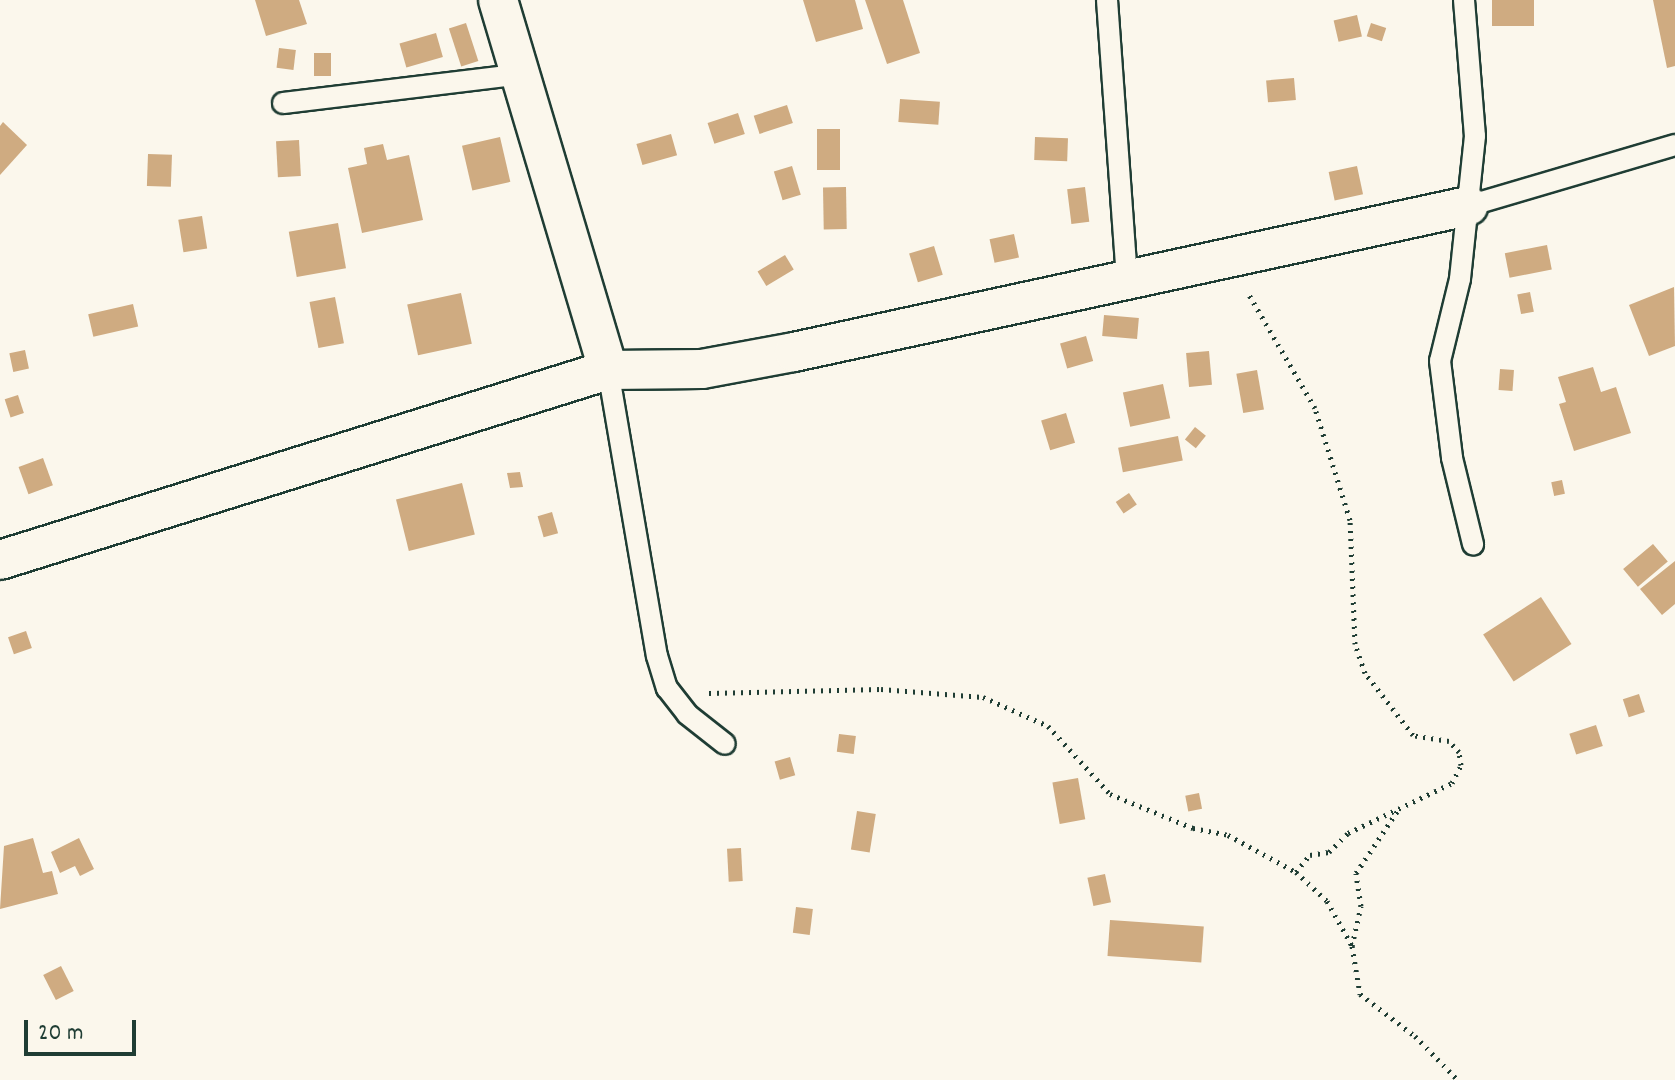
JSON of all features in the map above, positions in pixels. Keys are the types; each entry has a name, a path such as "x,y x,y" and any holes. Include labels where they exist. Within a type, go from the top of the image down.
{"street":[{"path":"498,0 608,370"},
{"path":"0,560 608,370 702,369 981,315 1127,277 1468,206"}],"lane":[{"path":"1107,0 1127,277"},
{"path":"1464,0 1475,136 1460,279 1440,361 1461,507 1473,544"},
{"path":"283,103 522,74"},
{"path":"1468,206 1675,145"},
{"path":"608,370 657,656 672,693 687,714 725,744"}],"path":[{"path":"1226,256 1315,408 1350,520 1355,644 1365,673 1413,735 1449,741 1459,752 1461,765 1452,783 1348,833 1329,852 1310,855 1296,872"},
{"path":"672,693 881,689 983,697 1048,726 1110,794 1193,828 1228,835 1296,872 1327,901 1352,946 1360,994 1415,1036 1458,1080"},
{"path":"1352,946 1361,906 1356,873 1399,809"}],"building":[{"path":"255,0 299,0 307,24 266,36"},
{"path":"803,0 855,0 863,29 816,42"},
{"path":"865,0 903,0 920,53 887,64"},
{"path":"1492,0 1534,0 1534,26 1492,26"},
{"path":"1653,0 1675,0 1675,66 1667,68"},
{"path":"1357,15 1362,36 1339,42 1334,20"},
{"path":"466,23 478,61 461,67 449,29"},
{"path":"1371,23 1386,28 1382,41 1367,36"},
{"path":"436,33 443,57 406,68 399,43"},
{"path":"279,48 296,50 293,70 277,68"},
{"path":"314,53 331,53 331,76 314,76"},
{"path":"1294,78 1296,100 1268,102 1266,80"},
{"path":"900,99 940,102 938,125 898,122"},
{"path":"787,105 793,123 760,134 754,116"},
{"path":"738,113 745,134 714,144 708,123"},
{"path":"3,122 27,145 0,175 0,126"},
{"path":"817,129 840,129 840,170 817,170"},
{"path":"671,134 677,155 642,165 636,144"},
{"path":"500,137 510,182 472,191 462,146"},
{"path":"1035,137 1068,138 1067,161 1034,160"},
{"path":"299,140 301,176 278,177 276,141"},
{"path":"383,144 387,160 409,155 423,220 362,233 348,168 367,164 364,148"},
{"path":"148,154 172,155 171,187 147,186"},
{"path":"792,166 801,195 783,200 774,172"},
{"path":"1357,166 1363,194 1335,200 1329,172"},
{"path":"823,187 846,187 847,229 824,229"},
{"path":"1085,187 1089,222 1071,224 1067,189"},
{"path":"202,216 207,249 183,252 178,220"},
{"path":"338,223 346,268 297,277 289,232"},
{"path":"1014,234 1019,257 995,263 990,239"},
{"path":"1547,245 1552,270 1510,278 1505,253"},
{"path":"934,246 943,275 918,282 909,254"},
{"path":"785,255 794,270 766,286 758,271"},
{"path":"1674,287 1675,346 1649,356 1629,305"},
{"path":"1530,292 1534,312 1521,314 1517,294"},
{"path":"461,293 472,344 418,355 407,304"},
{"path":"335,297 344,343 318,348 309,302"},
{"path":"133,304 138,326 93,337 88,314"},
{"path":"1104,315 1139,318 1137,339 1102,336"},
{"path":"1086,336 1093,361 1067,368 1060,343"},
{"path":"25,350 29,369 13,372 9,353"},
{"path":"1209,351 1212,385 1189,387 1186,353"},
{"path":"1593,367 1601,392 1616,387 1631,433 1574,451 1559,404 1566,402 1558,377"},
{"path":"1500,369 1514,370 1513,391 1499,390"},
{"path":"1257,370 1264,409 1243,413 1236,374"},
{"path":"1163,384 1170,418 1130,427 1123,393"},
{"path":"18,395 24,413 11,417 5,399"},
{"path":"1066,413 1075,443 1050,450 1041,421"},
{"path":"1195,427 1206,436 1196,448 1185,439"},
{"path":"1178,436 1183,461 1123,472 1118,448"},
{"path":"43,458 53,485 28,494 19,467"},
{"path":"520,472 523,487 510,488 507,473"},
{"path":"1562,480 1565,494 1554,496 1551,482"},
{"path":"462,483 475,534 409,551 396,499"},
{"path":"1129,493 1137,505 1124,514 1116,502"},
{"path":"552,512 558,533 544,537 538,516"},
{"path":"1653,544 1668,562 1638,587 1623,569"},
{"path":"1675,561 1675,604 1662,615 1640,589"},
{"path":"1541,597 1571,644 1514,682 1483,635"},
{"path":"26,631 32,648 14,654 8,637"},
{"path":"1639,694 1645,712 1629,717 1623,699"},
{"path":"1596,725 1603,746 1576,755 1569,734"},
{"path":"839,734 856,736 854,754 837,752"},
{"path":"790,757 795,775 780,780 775,761"},
{"path":"1078,778 1085,819 1060,824 1052,783"},
{"path":"1199,793 1202,809 1188,811 1185,796"},
{"path":"857,811 876,814 870,852 851,850"},
{"path":"33,838 43,873 52,871 58,894 0,909 4,846"},
{"path":"79,838 94,869 80,876 75,866 60,873 51,852"},
{"path":"741,848 743,881 729,882 727,849"},
{"path":"1105,874 1111,902 1093,906 1087,878"},
{"path":"796,907 813,909 810,935 793,933"},
{"path":"1110,920 1204,927 1201,962 1107,956"},
{"path":"61,966 74,991 56,1000 43,975"}]}
